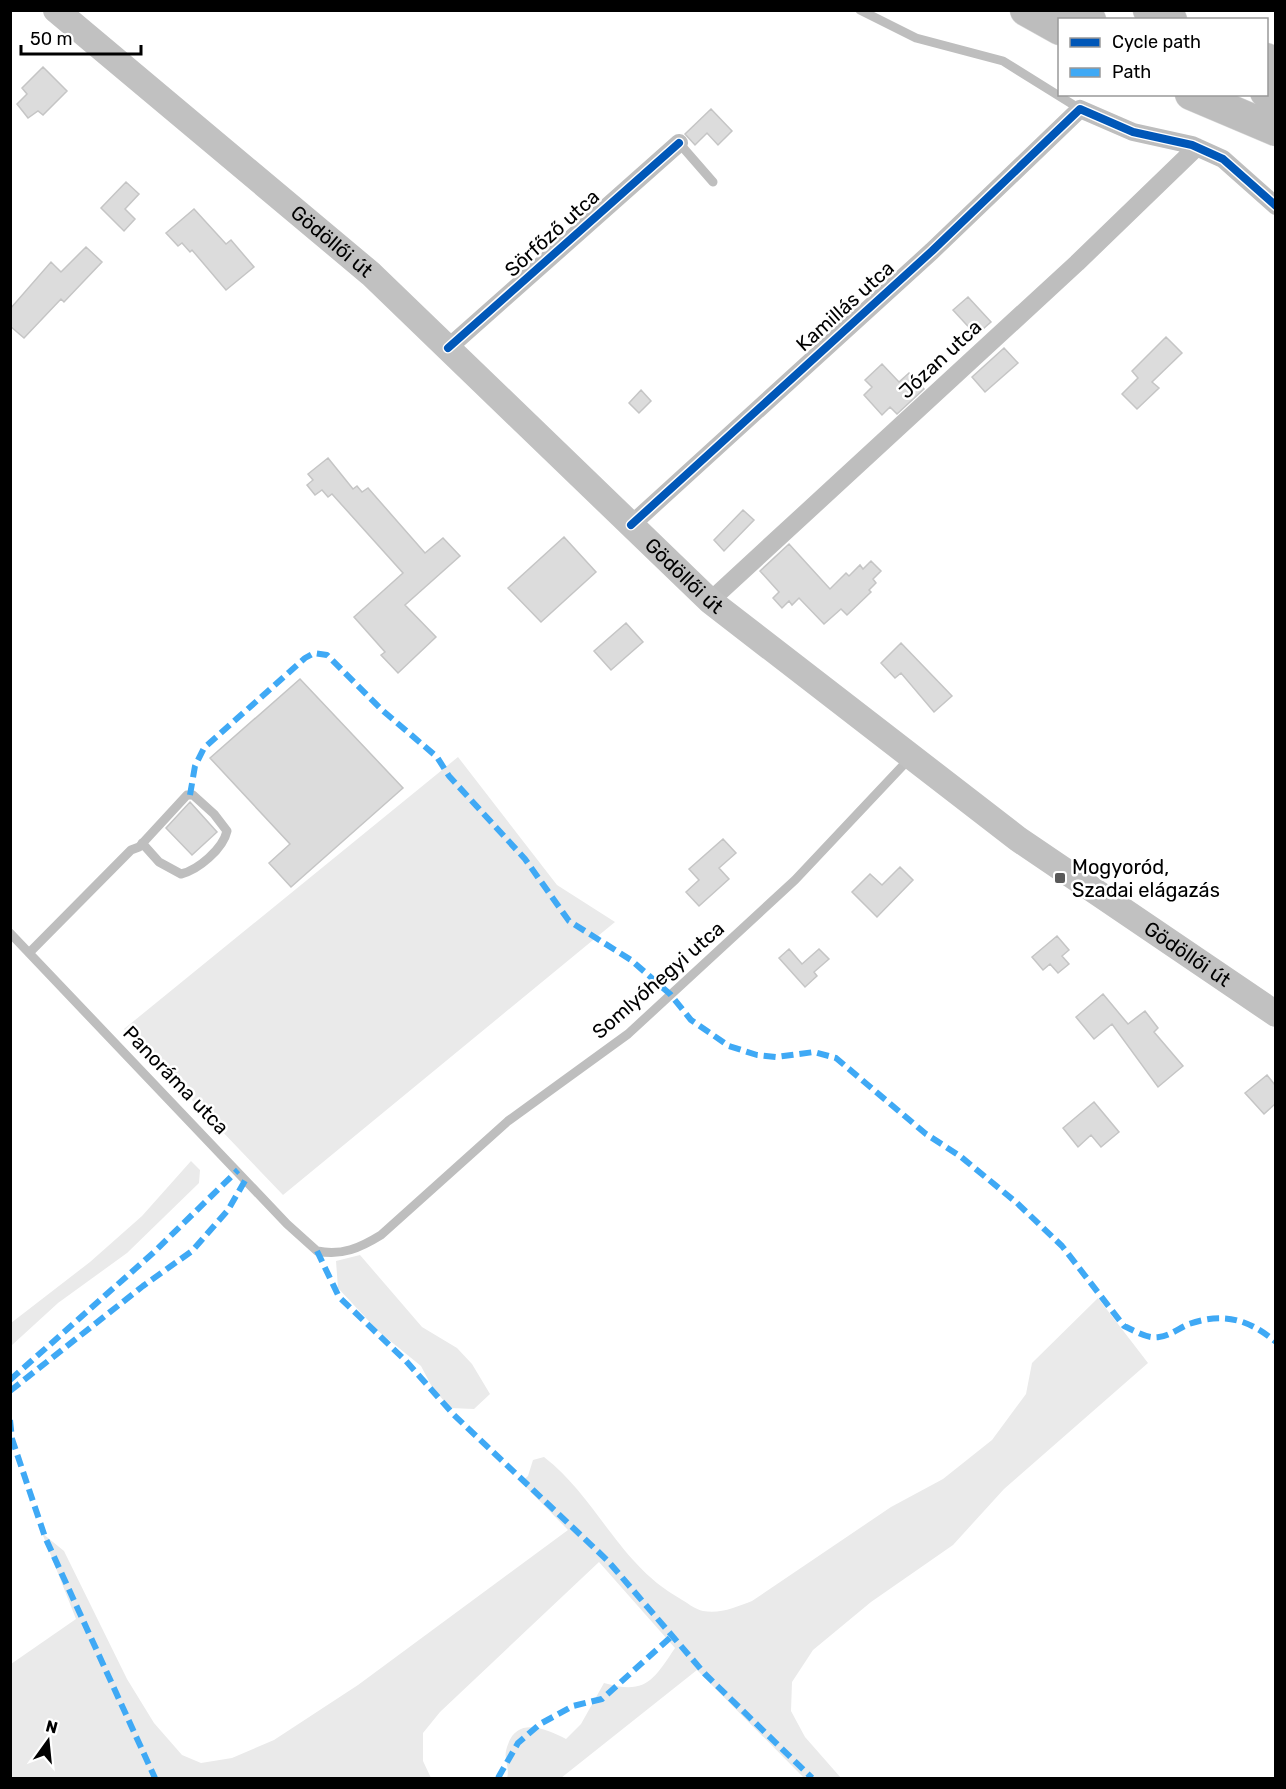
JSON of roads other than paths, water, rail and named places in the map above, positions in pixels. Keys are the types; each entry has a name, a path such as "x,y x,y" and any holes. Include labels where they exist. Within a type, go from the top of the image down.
{"highway":[{"path":"1026,10 1058,28"},
{"path":"1067,10 1085,18"},
{"path":"1149,10 1167,18"},
{"path":"1196,96 1275,129"}],"main road":[{"name":"Gödöllői út","path":"56,10 371,274 710,601 910,758 1018,839 1275,1014"}],"street":[{"path":"1080,109 1132,132 1197,147 1223,159 1273,200"},
{"name":"Kamillás utca","path":"631,525 932,251 1080,109"},
{"name":"Sörfőző utca","path":"448,348 679,143"},
{"name":"Józan utca","path":"710,601 1077,263 1197,147"}],"lane":[{"path":"860,10 916,38 1003,61 1058,95"},
{"path":"1059,96 1080,109"},
{"name":"Sörfőző utca","path":"679,143 712,182"},
{"name":"Somlyóhegyi utca","path":"317,1251 346,1252 362,1247 381,1235 508,1121 628,1034 795,880 910,758"},
{"path":"29,953 131,850 142,843 187,795 193,795 202,802 227,831 225,841 190,872 181,874 159,862 142,843"},
{"name":"Panoráma utca","path":"10,933 287,1224 317,1251"}],"place":[{"name":"Mogyoród, Szadai elágazás","path":"1060,878"}]}
